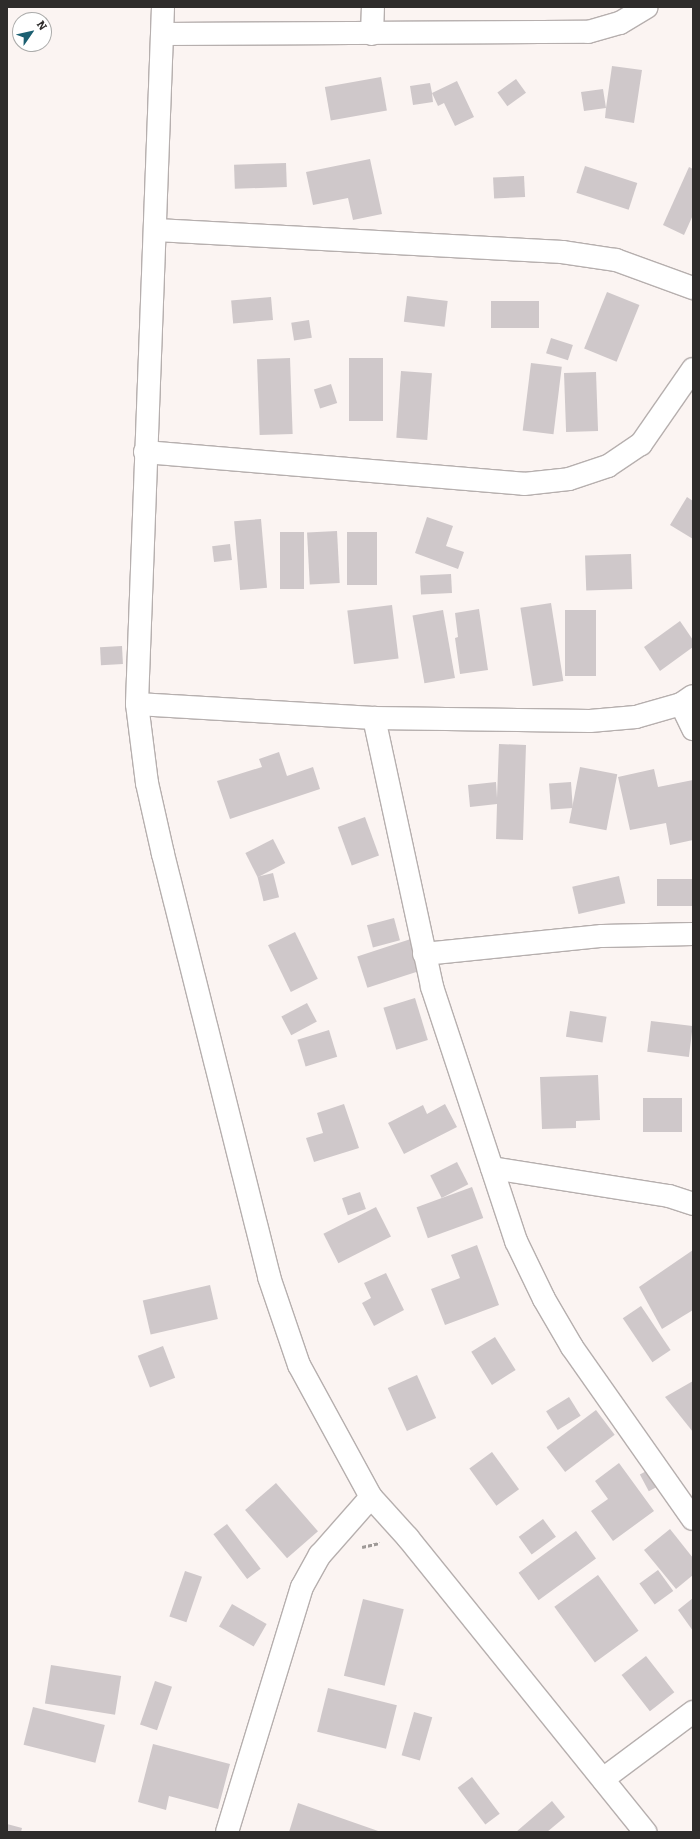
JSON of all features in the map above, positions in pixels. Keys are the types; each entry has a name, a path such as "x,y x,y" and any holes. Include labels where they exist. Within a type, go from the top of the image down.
{"street":[{"path":"163,7 156,230 145,452 137,704 147,783 163,854 269,1277 299,1365 371,1497 408,1538 645,1832"},
{"path":"372,34 373,7"},
{"path":"163,34 588,32 620,23 646,7"},
{"path":"156,230 562,252 616,260 693,288"},
{"path":"145,452 524,484 569,479 608,466 641,444 693,369"},
{"path":"137,704 374,718 590,721 636,717 687,700 693,729"},
{"path":"374,718 432,987 516,1240 548,1306 572,1347 693,1519"},
{"path":"424,954 602,936 693,934"},
{"path":"492,1168 669,1196 693,1204"},
{"path":"227,1832 302,1587 320,1555 371,1497"},
{"path":"603,1779 693,1712"}],"path":[{"path":"357,1548 408,1538"}],"building":[{"path":"612,66 642,70 634,123 605,118"},
{"path":"381,77 387,110 331,120 325,87"},
{"path":"516,79 526,93 507,106 497,93"},
{"path":"457,81 474,117 455,126 444,103 438,106 432,93"},
{"path":"430,83 433,102 413,105 410,86"},
{"path":"603,89 606,108 584,111 581,92"},
{"path":"370,159 382,214 353,220 348,198 313,205 306,172"},
{"path":"286,163 287,187 235,189 234,165"},
{"path":"585,166 637,183 629,210 576,193"},
{"path":"689,167 693,169 693,215 684,235 663,225"},
{"path":"524,176 525,197 494,199 493,178"},
{"path":"607,292 639,305 617,362 584,349"},
{"path":"407,296 448,301 445,327 404,322"},
{"path":"271,297 273,320 233,323 231,300"},
{"path":"491,301 539,301 539,328 491,328"},
{"path":"309,320 312,338 294,341 291,323"},
{"path":"551,338 573,345 568,360 546,353"},
{"path":"290,358 293,434 260,435 257,359"},
{"path":"349,358 383,358 383,421 349,421"},
{"path":"531,363 562,367 553,434 523,430"},
{"path":"401,371 432,373 427,440 396,438"},
{"path":"596,372 598,431 566,432 564,373"},
{"path":"331,384 337,403 320,409 314,390"},
{"path":"687,497 693,501 693,539 670,525"},
{"path":"427,517 453,526 446,546 464,552 458,569 415,553"},
{"path":"261,519 267,588 240,590 234,521"},
{"path":"337,531 340,583 310,584 307,533"},
{"path":"280,532 304,532 304,589 280,589"},
{"path":"347,532 377,532 377,585 347,585"},
{"path":"230,544 232,560 214,562 212,546"},
{"path":"631,554 632,589 586,591 585,556"},
{"path":"451,574 452,593 421,595 420,576"},
{"path":"551,603 563,681 533,686 520,608"},
{"path":"392,605 399,659 354,664 347,610"},
{"path":"479,609 488,670 460,674 455,638 458,637 455,613"},
{"path":"443,610 455,678 424,683 412,615"},
{"path":"565,610 596,610 596,676 565,676"},
{"path":"680,621 693,640 693,647 660,671 644,647"},
{"path":"122,646 123,664 101,665 100,647"},
{"path":"499,744 526,745 523,840 496,839 497,804 470,807 468,785 496,782 497,798"},
{"path":"279,752 287,776 313,767 320,789 230,819 217,781 262,767 259,759"},
{"path":"580,767 617,774 606,830 569,823"},
{"path":"654,769 658,787 693,780 693,840 670,845 666,823 630,830 618,777"},
{"path":"571,782 573,808 551,809 549,784"},
{"path":"365,817 379,856 352,865 338,827"},
{"path":"273,839 285,863 258,877 245,853"},
{"path":"273,873 279,897 264,901 257,877"},
{"path":"619,876 625,903 579,914 572,887"},
{"path":"657,879 693,879 693,906 657,906"},
{"path":"394,918 400,940 373,947 367,925"},
{"path":"295,932 318,979 291,992 268,945"},
{"path":"420,936 430,967 367,988 357,956"},
{"path":"415,998 428,1040 396,1050 383,1008"},
{"path":"307,1003 317,1022 291,1035 281,1017"},
{"path":"570,1011 607,1017 602,1042 566,1037"},
{"path":"651,1021 693,1026 689,1057 647,1052"},
{"path":"329,1030 337,1057 306,1066 297,1040"},
{"path":"598,1075 600,1120 576,1121 576,1128 542,1129 540,1077"},
{"path":"643,1098 682,1098 682,1132 643,1132"},
{"path":"344,1104 359,1148 314,1162 306,1138 323,1133 317,1113"},
{"path":"445,1104 457,1127 404,1154 388,1123 423,1105 427,1114"},
{"path":"457,1162 468,1184 442,1198 430,1176"},
{"path":"472,1187 483,1218 428,1238 417,1207"},
{"path":"360,1192 366,1209 348,1215 342,1198"},
{"path":"376,1207 391,1236 338,1263 323,1234"},
{"path":"477,1245 499,1305 445,1325 431,1289 460,1278 451,1255"},
{"path":"693,1250 693,1310 662,1329 639,1287"},
{"path":"386,1273 404,1310 374,1326 362,1303 371,1298 364,1283"},
{"path":"210,1285 218,1319 151,1335 143,1301"},
{"path":"641,1306 671,1350 652,1362 623,1318"},
{"path":"495,1337 516,1370 492,1385 471,1352"},
{"path":"163,1346 175,1378 150,1387 138,1356"},
{"path":"417,1375 436,1418 407,1431 388,1388"},
{"path":"693,1381 693,1432 665,1397"},
{"path":"569,1397 581,1416 558,1430 546,1411"},
{"path":"596,1410 615,1435 565,1472 546,1447"},
{"path":"492,1452 519,1489 496,1506 469,1468"},
{"path":"619,1463 654,1511 613,1541 591,1511 608,1499 595,1481"},
{"path":"654,1467 663,1484 649,1491 640,1475"},
{"path":"276,1483 318,1531 287,1558 245,1510"},
{"path":"543,1519 556,1537 532,1554 519,1537"},
{"path":"227,1524 261,1569 247,1579 213,1534"},
{"path":"670,1529 693,1558 693,1575 676,1589 644,1550"},
{"path":"576,1531 596,1559 539,1600 519,1573"},
{"path":"658,1570 673,1591 655,1605 639,1584"},
{"path":"185,1571 202,1577 186,1622 169,1616"},
{"path":"598,1575 639,1631 595,1663 554,1607"},
{"path":"693,1598 693,1631 678,1610"},
{"path":"363,1599 404,1609 385,1686 344,1676"},
{"path":"232,1604 267,1624 254,1647 219,1627"},
{"path":"646,1656 674,1692 650,1711 622,1675"},
{"path":"51,1665 121,1676 115,1715 45,1704"},
{"path":"155,1681 172,1687 157,1730 140,1724"},
{"path":"328,1688 397,1705 386,1749 317,1732"},
{"path":"33,1707 105,1725 95,1763 24,1745"},
{"path":"414,1712 432,1717 420,1760 402,1755"},
{"path":"153,1744 230,1764 218,1809 169,1796 166,1810 138,1802"},
{"path":"472,1777 500,1814 485,1825 458,1788"},
{"path":"552,1801 565,1817 547,1832 516,1832"},
{"path":"298,1803 381,1832 289,1832"},
{"path":"7,1824 22,1828 21,1832 7,1832"}]}
